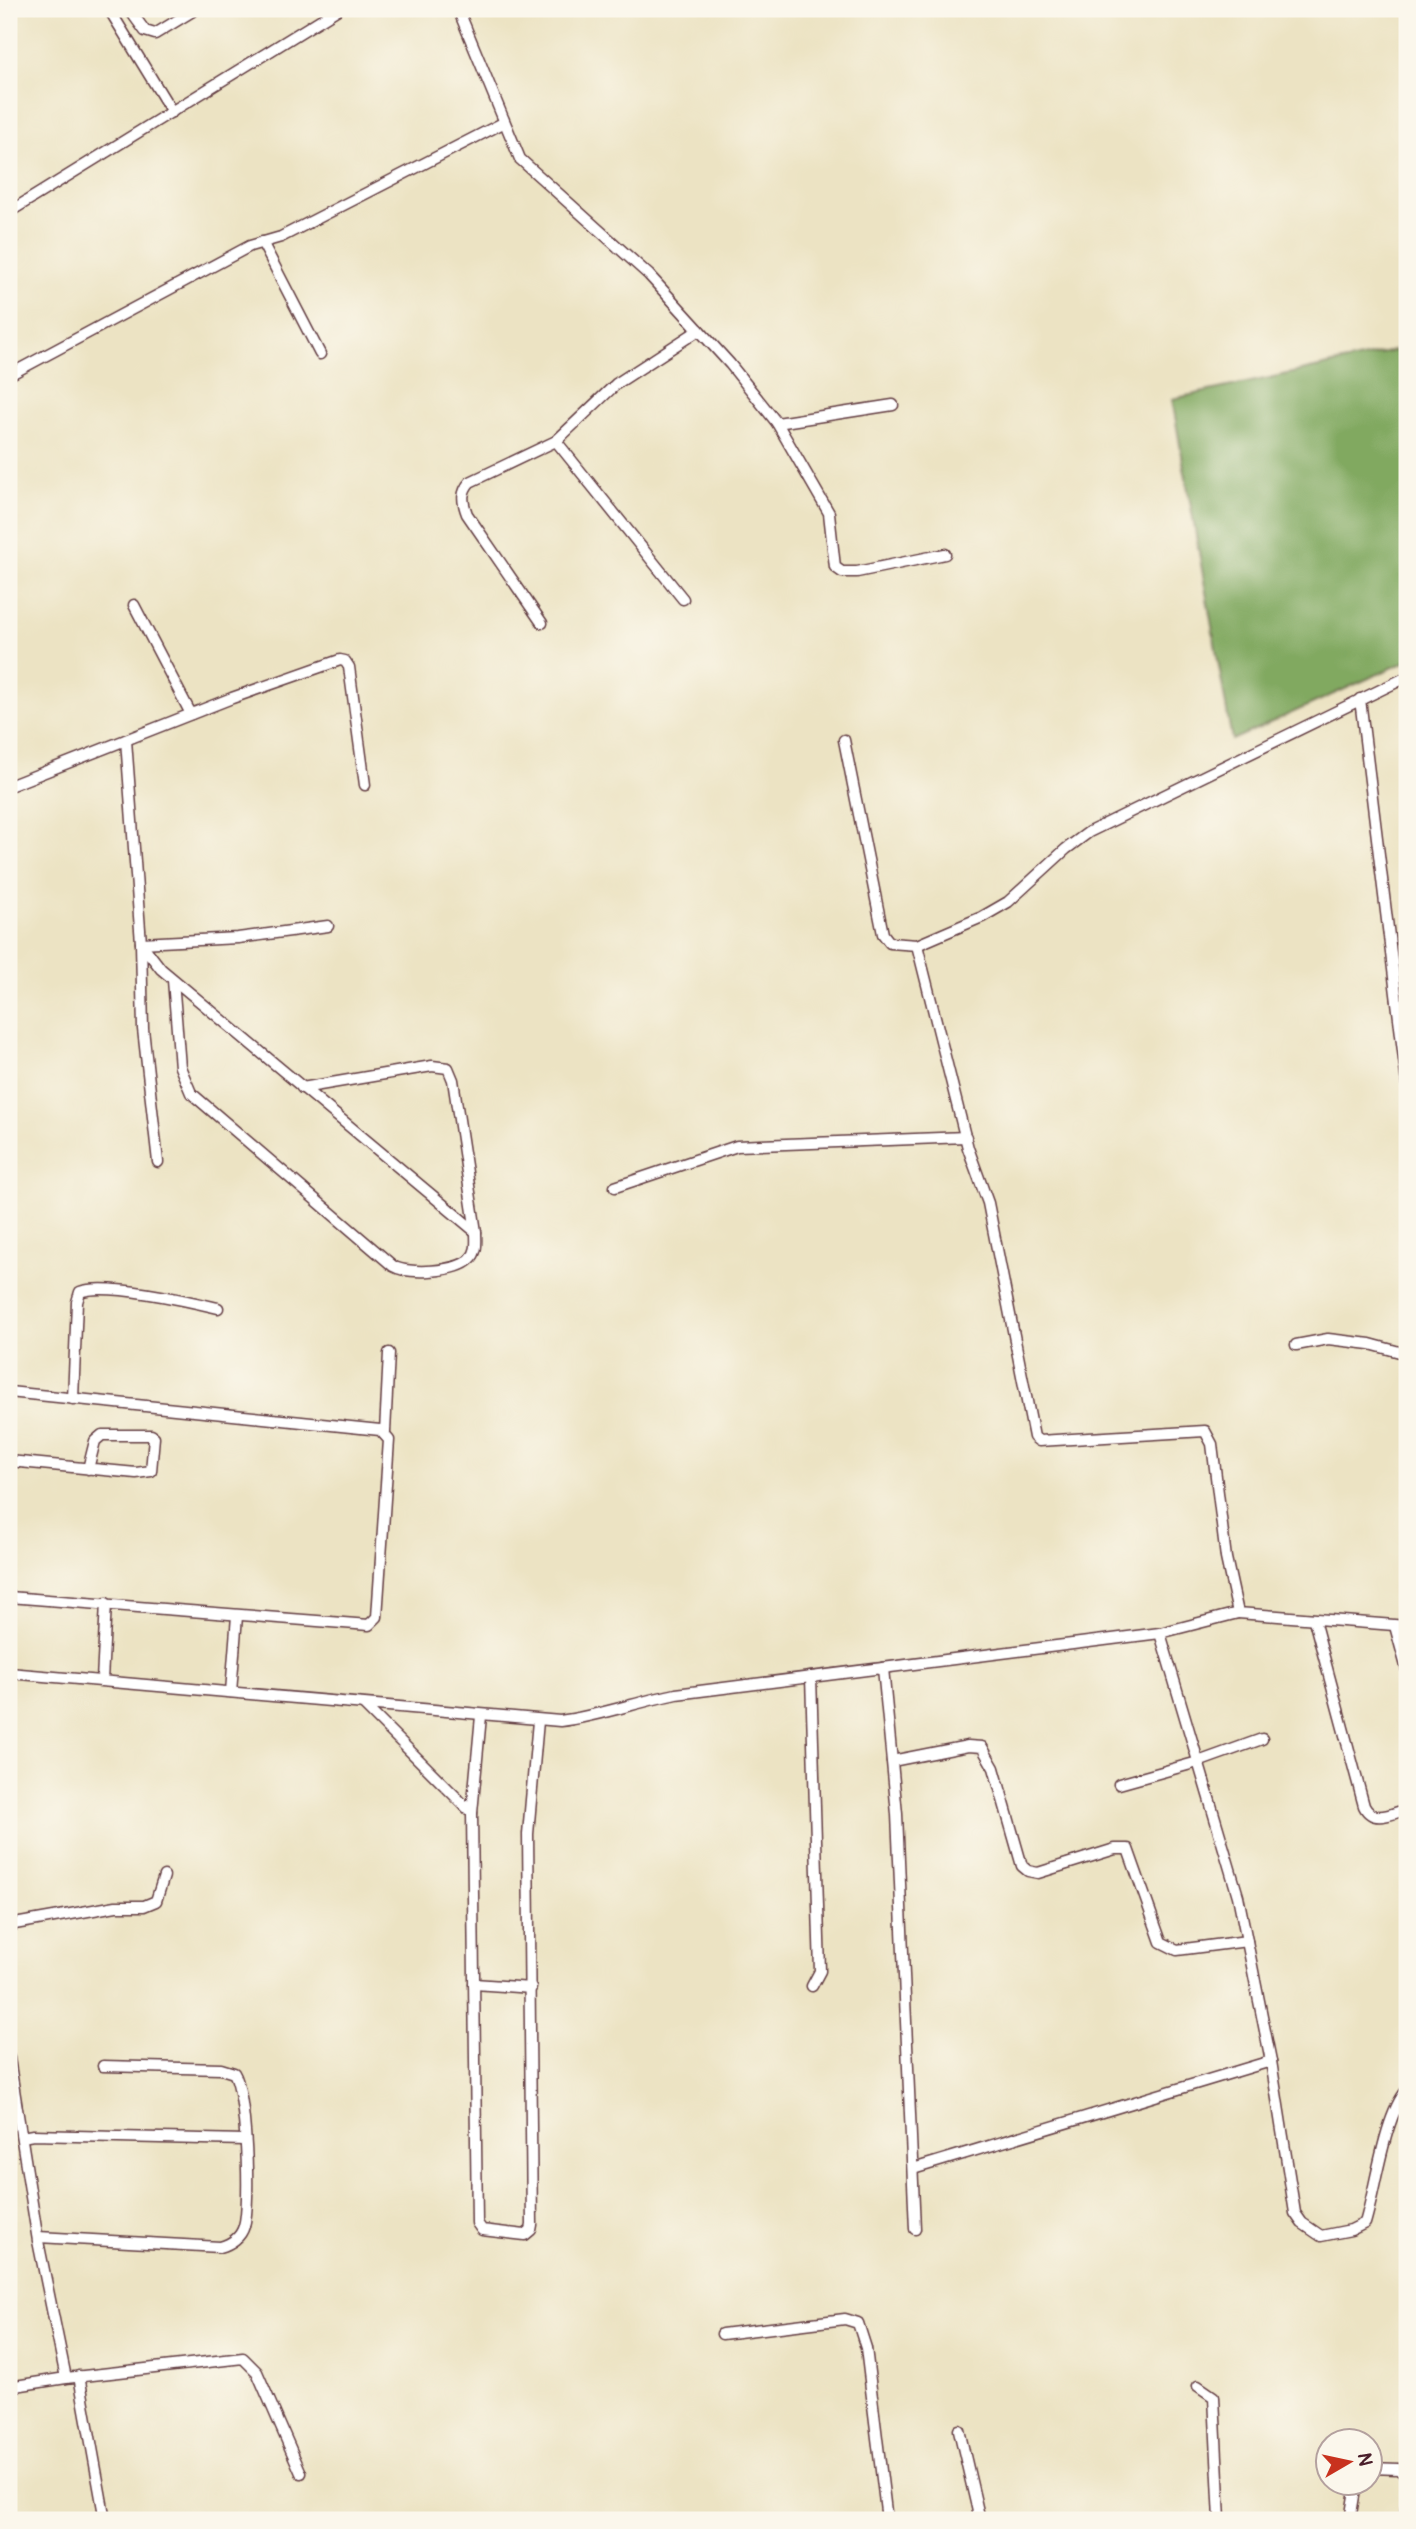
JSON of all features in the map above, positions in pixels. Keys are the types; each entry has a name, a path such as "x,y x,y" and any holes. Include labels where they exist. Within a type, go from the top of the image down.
{"street":[{"path":"109,9 172,111"},
{"path":"130,9 145,31 155,34 196,9"},
{"path":"9,212 338,9"},
{"path":"458,9 513,147 529,170 630,257 699,331 777,423 829,513 835,568 842,572 857,572 945,554"},
{"path":"9,375 262,242 281,237 503,123"},
{"path":"262,242 320,354"},
{"path":"542,623 467,514 463,496 470,482 556,441 617,384 699,331"},
{"path":"777,423 893,405"},
{"path":"556,441 683,599"},
{"path":"134,605 191,714"},
{"path":"9,786 191,714 336,661 345,661 349,667 365,785"},
{"path":"844,740 883,934 890,943 917,945 982,917 1008,902 1078,839 1407,677"},
{"path":"1360,699 1407,1082"},
{"path":"126,740 141,943 143,1029 158,1162"},
{"path":"141,943 239,938 328,926"},
{"path":"141,943 154,962 173,980 476,1232"},
{"path":"917,945 966,1137 988,1203 1034,1437 1039,1441 1205,1431 1212,1444 1226,1558 1238,1613"},
{"path":"173,980 180,1067 191,1093 393,1266 411,1273 463,1264 474,1254 476,1232 453,1080 448,1068 432,1066 302,1088"},
{"path":"615,1187 737,1146 966,1137"},
{"path":"73,1399 76,1302 80,1292 88,1289 109,1290 218,1308"},
{"path":"1296,1345 1328,1339 1370,1344 1407,1354"},
{"path":"9,1597 363,1625 373,1622 377,1617 389,1446 385,1432 389,1353"},
{"path":"9,1392 385,1432"},
{"path":"9,1461 136,1474 151,1471 154,1437 102,1435 95,1441 88,1469"},
{"path":"102,1680 106,1603"},
{"path":"9,1673 538,1721 588,1718 627,1704 676,1694 974,1654 1160,1633 1238,1613 1407,1626"},
{"path":"231,1692 237,1616"},
{"path":"1314,1620 1364,1806 1368,1814 1376,1818 1407,1809"},
{"path":"1395,1626 1407,1670"},
{"path":"1160,1633 1238,1896 1271,2062 1295,2213 1302,2223 1321,2236 1351,2231 1365,2223 1388,2134 1400,2098 1407,2090"},
{"path":"883,1668 892,1761 915,2229"},
{"path":"811,1677 820,1971 812,1986"},
{"path":"363,1705 472,1813"},
{"path":"481,1716 472,1813 477,2222 482,2230 525,2235 532,2225 528,1834 538,1721"},
{"path":"1119,1784 1198,1762 1262,1739"},
{"path":"892,1761 968,1746 982,1747 994,1768 1022,1866 1028,1871 1038,1873 1115,1849 1128,1849 1161,1942 1168,1949 1247,1941"},
{"path":"9,1925 116,1906 144,1906 156,1900 164,1876"},
{"path":"474,1984 531,1988"},
{"path":"9,2058 37,2237 66,2378"},
{"path":"913,2169 1271,2062"},
{"path":"37,2237 211,2247 226,2245 244,2228 245,2140 234,2073 221,2069 103,2066"},
{"path":"22,2137 33,2135 245,2140"},
{"path":"722,2334 845,2319 858,2323 866,2348 887,2520"},
{"path":"9,2387 79,2376 243,2358 253,2365 262,2381 301,2473"},
{"path":"79,2376 105,2520"},
{"path":"1198,2386 1214,2397 1216,2409 1220,2520"},
{"path":"959,2430 980,2520"},
{"path":"1384,2468 1398,2469 1407,2475"},
{"path":"1350,2520 1354,2498"},
{"path":"1405,2520 1407,2499"}],"green space":[{"path":"1407,348 1407,661 1232,740 1172,399"}]}
